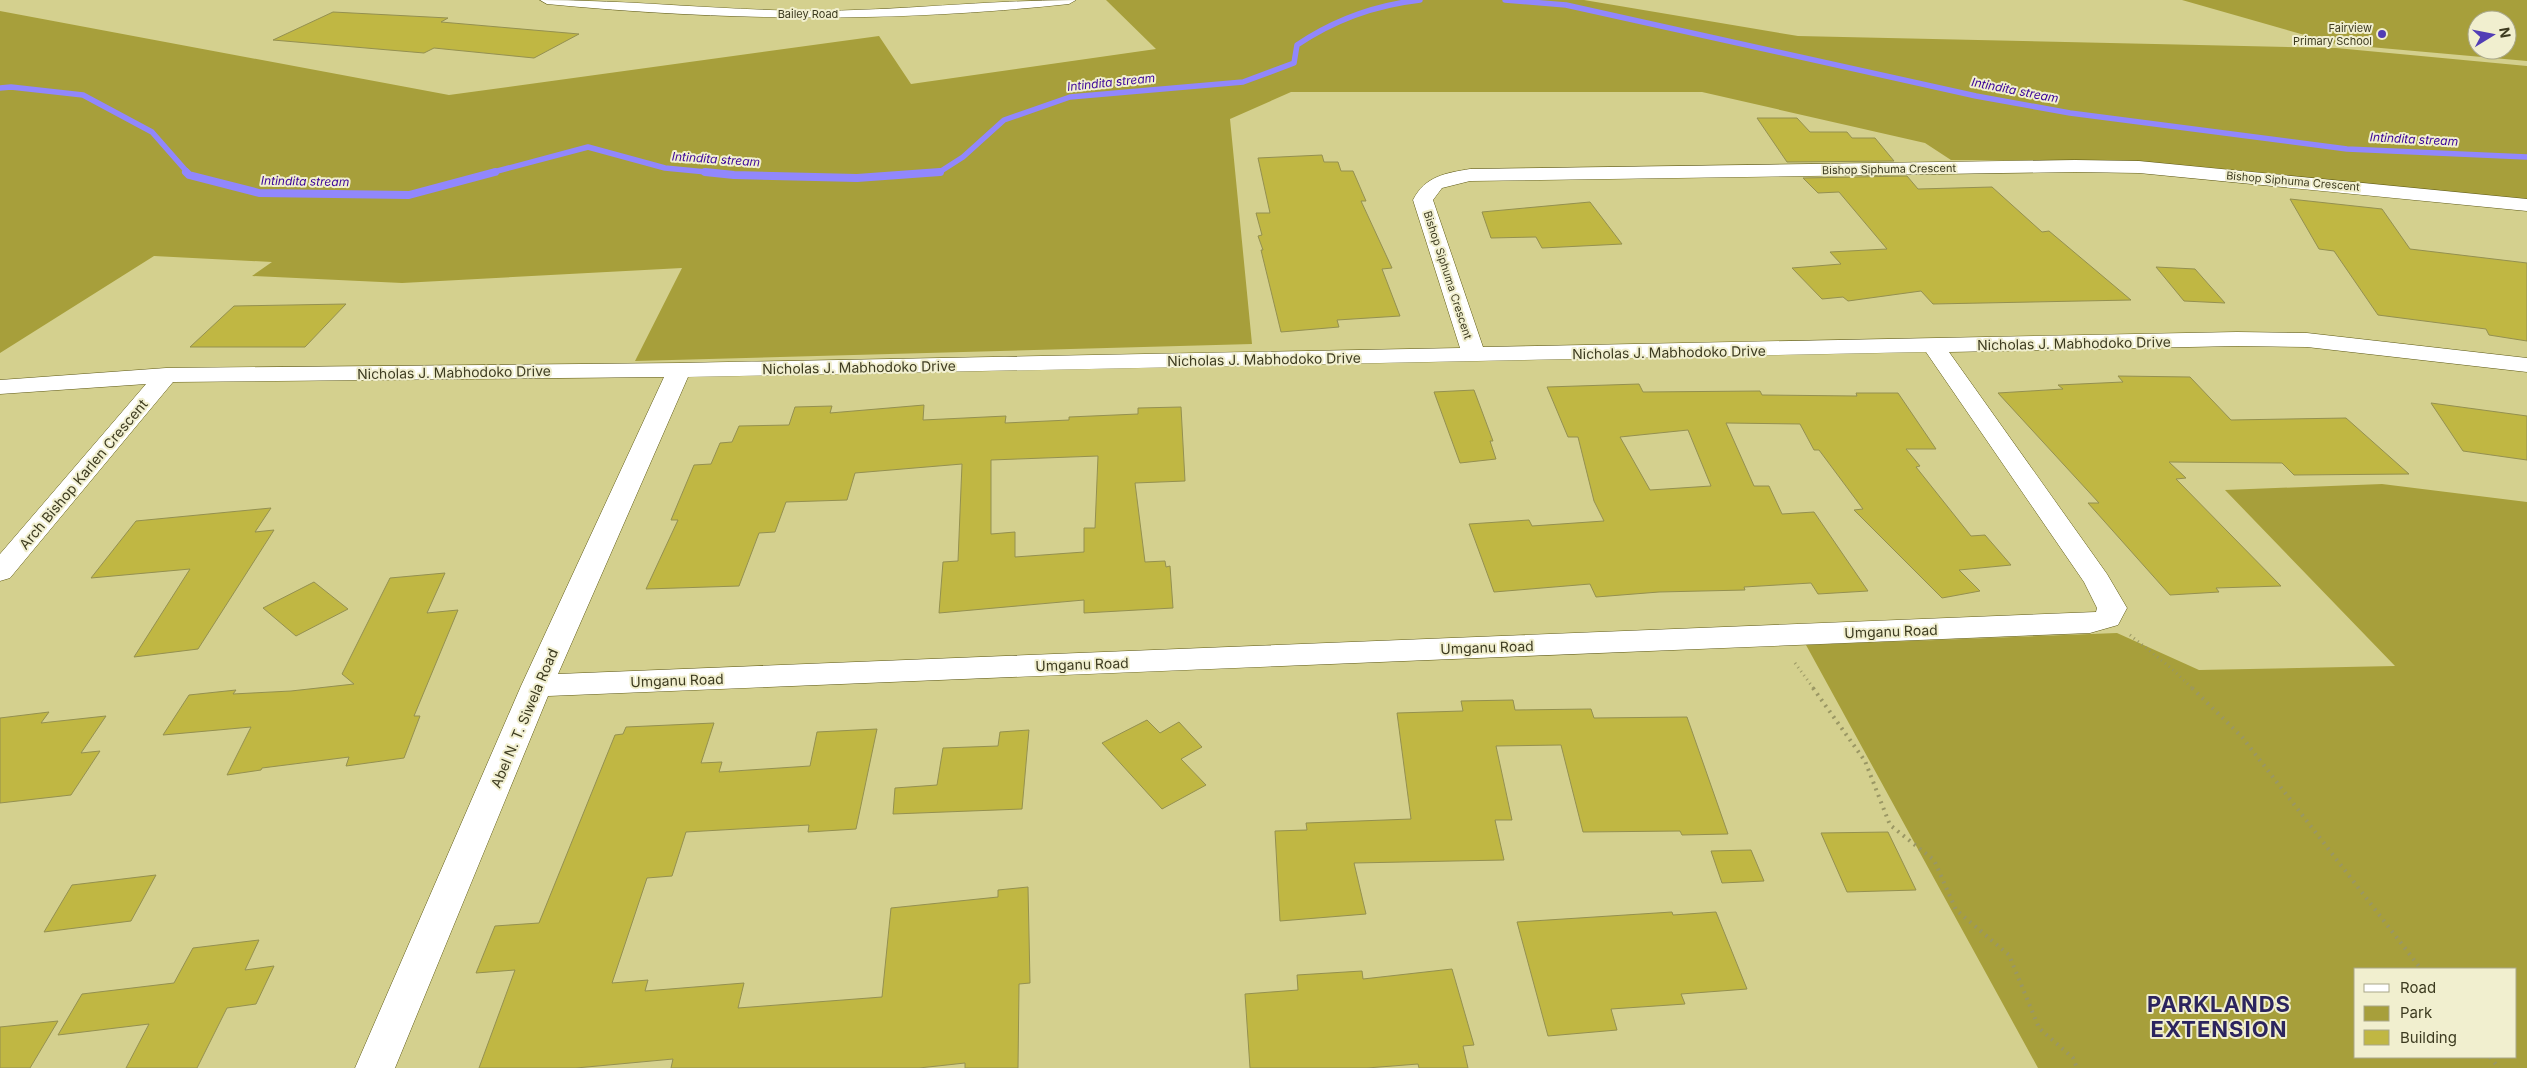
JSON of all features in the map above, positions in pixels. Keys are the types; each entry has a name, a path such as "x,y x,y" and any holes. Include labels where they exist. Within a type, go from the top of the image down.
{"street":[{"name":"Bailey Road","path":"546,0 670,11 760,14 919,14 1068,0"},
{"path":"760,14 771,0"},
{"name":"Bishop Siphuma Crescent","path":"1474,356 1423,200 1427,190 1435,183 1448,178 1480,175 2121,167 2527,205"},
{"name":"Nicholas J. Mabhodoko Drive","path":"0,387 166,375 679,370 2237,340 2307,340 2527,365"},
{"path":"1933,346 2097,580 2112,608 2108,618"},
{"name":"Abel N. T. Siwela Road","path":"375,1068 537,686 679,370"},
{"name":"Arch Bishop Karlen Crescent","path":"0,572 166,375"},
{"name":"Umganu Road","path":"537,686 2090,623 2108,618"}],"path":[{"path":"2108,618 2171,668 2242,737 2420,968"},
{"path":"1770,636 1803,673 1865,761 1890,825 1934,860 1956,910 2009,954 2039,1028 2073,1058 2077,1068"},
{"path":"2491,1058 2499,1068"}],"green space":[{"path":"1106,0 1584,0 1798,36 2336,48 2527,66 2527,202 2110,161 1951,160 1925,143 1702,92 1291,92 1230,119 1252,344 635,361 682,268 402,283 252,276 272,262 154,256 0,353 0,11 449,95 879,36 911,84 1156,49"},
{"name":"Fairview Primary School","path":"2182,0 2527,0 2527,61 2516,60 2517,10 2467,10 2467,56 2336,44"},
{"path":"2382,484 2527,502 2527,1068 2038,1068 1806,645 2117,633 2199,670 2395,666 2225,490"}],"building":[{"path":"333,12 448,18 441,22 579,34 534,58 434,48 424,53 273,40"},
{"path":"1757,118 1797,118 1810,132 1847,132 1852,138 1875,138 1894,161 1787,162"},
{"path":"1322,155 1324,162 1338,162 1341,171 1353,171 1366,201 1361,201 1392,268 1382,269 1400,316 1337,320 1339,327 1281,332 1261,250 1263,250 1258,236 1262,235 1256,213 1270,213 1258,158"},
{"path":"1907,176 1918,189 1992,187 2042,232 2049,231 2131,300 1933,304 1921,291 1848,301 1843,297 1822,299 1792,268 1841,264 1830,252 1887,249 1839,192 1818,193 1803,178"},
{"path":"2290,199 2382,209 2410,249 2527,263 2527,341 2489,335 2486,329 2378,315 2334,251 2319,249"},
{"path":"1590,202 1622,244 1542,248 1536,237 1491,238 1482,212"},
{"path":"2156,267 2195,269 2225,303 2184,301"},
{"path":"346,304 305,347 190,347 234,306"},
{"path":"2118,376 2190,377 2231,420 2346,418 2409,474 2294,475 2282,463 2169,462 2186,478 2176,479 2281,586 2216,588 2219,592 2170,595 2088,503 2099,503 1998,393 2063,389 2058,385 2123,382"},
{"path":"1639,384 1643,392 1760,391 1762,395 1857,396 1856,393 1898,393 1936,449 1906,449 1920,466 1916,467 1971,536 1985,535 2011,565 1959,570 1980,591 1942,598 1854,510 1863,509 1819,450 1814,450 1800,424 1726,423 1754,486 1769,486 1782,514 1814,512 1868,591 1818,594 1811,583 1744,587 1745,590 1659,592 1596,597 1590,584 1494,592 1469,524 1529,520 1532,526 1604,521 1594,501 1578,437 1568,437 1547,387","holes":["1688,430 1711,486 1650,490 1620,437"]},
{"path":"1474,390 1493,441 1490,441 1496,459 1460,463 1434,392"},
{"path":"2431,403 2527,416 2527,460 2463,451"},
{"path":"924,405 923,420 1006,416 1005,423 1069,420 1069,417 1138,414 1138,408 1181,407 1185,481 1135,483 1145,562 1165,561 1166,567 1170,566 1173,608 1084,613 1084,600 939,613 943,562 958,561 962,464 855,473 847,500 786,502 775,532 759,533 739,586 646,589 678,520 671,520 694,465 711,464 720,443 732,442 739,426 789,425 795,407 832,406 830,413","holes":["1098,456 1095,528 1084,528 1084,552 1015,557 1015,532 991,534 991,460"]},
{"path":"271,508 255,532 274,530 198,649 134,657 190,569 91,578 136,521"},
{"path":"445,573 427,613 458,610 414,716 420,716 404,758 346,766 349,757 262,768 261,770 227,775 251,727 163,735 189,695 236,690 233,694 291,691 354,684 342,674 390,578"},
{"path":"314,582 348,609 296,636 263,608"},
{"path":"1513,700 1515,710 1591,709 1594,718 1687,717 1728,834 1682,835 1680,831 1583,832 1561,745 1496,746 1512,820 1495,820 1504,860 1354,863 1366,914 1280,921 1275,831 1307,830 1306,823 1411,819 1397,713 1463,711 1461,701"},
{"path":"49,712 41,723 106,716 81,753 100,751 71,795 0,803 0,718"},
{"path":"1147,720 1160,733 1179,722 1202,747 1181,759 1206,785 1162,809 1102,743"},
{"path":"714,723 701,763 722,762 719,772 810,766 817,732 877,729 856,829 808,832 809,825 686,832 672,876 647,878 612,983 648,980 645,991 744,983 738,1008 882,997 891,908 998,897 998,890 1028,887 1030,983 1019,984 1018,1068 965,1068 965,1063 919,1068 671,1068 673,1059 576,1068 479,1068 515,970 476,973 495,926 539,923 615,735 623,734 626,727"},
{"path":"1029,730 1022,809 893,814 895,788 937,785 943,748 998,746 1000,732"},
{"path":"1888,832 1916,890 1847,892 1821,833"},
{"path":"1751,850 1764,881 1722,883 1711,851"},
{"path":"156,875 131,921 44,932 72,885"},
{"path":"1672,912 1673,915 1716,912 1747,989 1681,994 1685,1004 1611,1009 1617,1030 1548,1036 1517,922"},
{"path":"259,940 245,970 274,966 256,1004 227,1008 197,1068 126,1068 149,1024 58,1035 82,994 174,983 193,948"},
{"path":"1452,969 1474,1045 1463,1046 1468,1068 1419,1068 1418,1064 1367,1068 1250,1068 1245,994 1298,990 1297,975 1362,971 1363,979"},
{"path":"58,1021 30,1068 0,1068 0,1027"}],"waterway":[{"name":"Intindita stream","path":"940,172 963,157 1004,120 1070,97 1243,82 1294,63 1297,45 1341,21 1387,6 1420,0"},
{"name":"Intindita stream","path":"1505,0 1566,5 1976,96 2070,113 2347,149 2527,157"},
{"name":"Intindita stream","path":"0,88 11,87 83,95 152,132 188,173"},
{"name":"Intindita stream","path":"490,173 588,147 665,168 717,173"},
{"name":"Intindita stream","path":"186,172 189,175 259,193 409,195 495,172"},
{"name":"Intindita stream","path":"705,172 734,175 857,178 940,172"}],"place":[{"name":"Fairview Primary School","path":"2382,34"}],"district":[{"name":"PARKLANDS EXTENSION","path":"2219,1016"}]}
